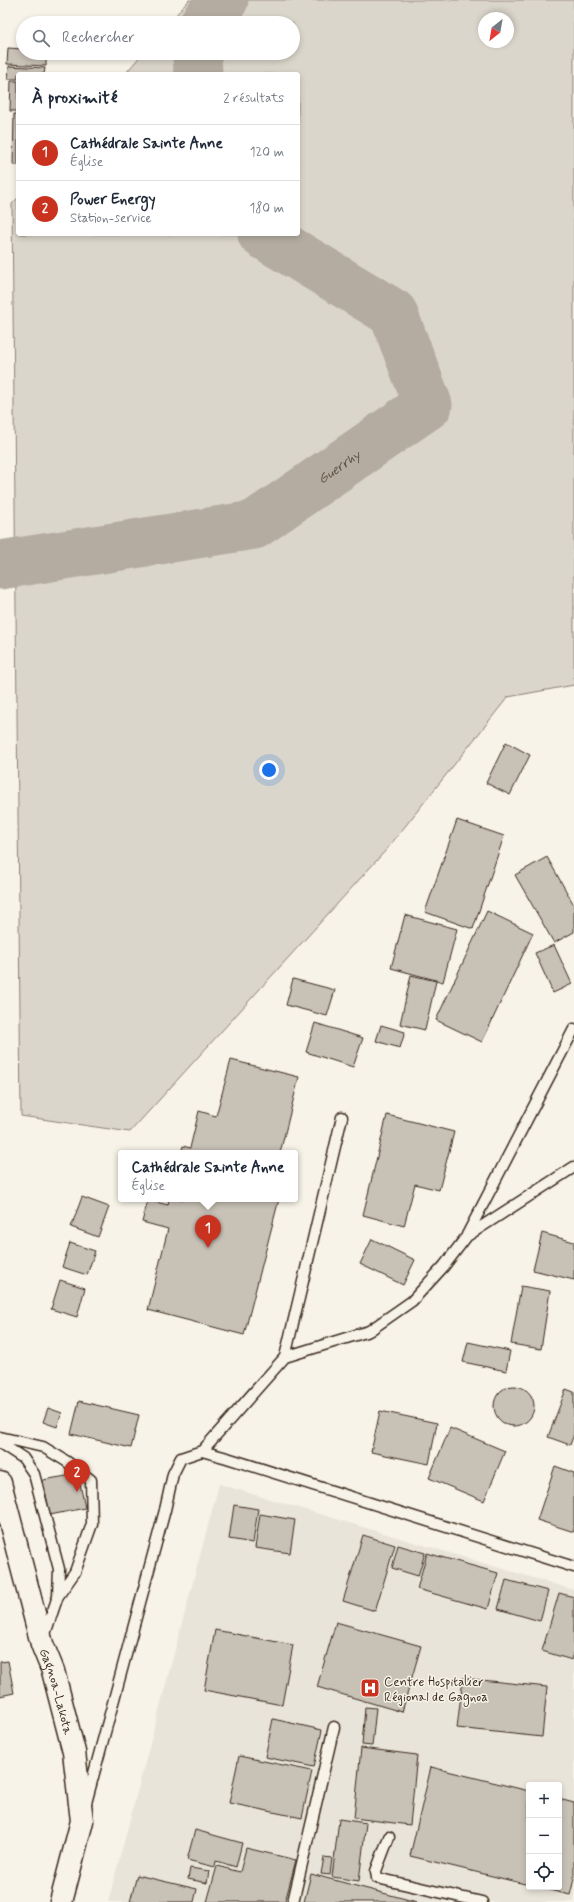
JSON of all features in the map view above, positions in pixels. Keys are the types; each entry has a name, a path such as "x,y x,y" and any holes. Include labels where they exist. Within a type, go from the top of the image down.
{"main road":[{"name":"Gagnoa-Lakota","path":"0,1483 42,1644 53,1671 74,1752 82,1821 61,1902"}],"lane":[{"path":"285,1357 369,1331 412,1301 444,1266 467,1236 574,1029"},
{"path":"82,1821 165,1510 173,1474 181,1458 202,1451 285,1357 342,1117"},
{"path":"467,1236 574,1167"},
{"path":"0,1437 43,1447 66,1461 90,1480 92,1524 75,1572 58,1596"},
{"path":"0,1442 23,1458 34,1474 59,1569 58,1596 42,1644"},
{"path":"202,1451 574,1567"},
{"path":"292,1902 334,1727"},
{"path":"389,1836 376,1871 378,1878 444,1897 482,1902"}],"shaded area":[{"path":"189,0 574,0 574,685 508,697 387,849 130,1132 21,1116 12,204 16,200 16,236 300,236 300,72 127,72 137,60 300,60 300,16 175,16"},
{"name":"Centre Hospitalier Régional de Gagnoa","path":"219,1484 574,1590 574,1902 108,1902"}],"building":[{"path":"8,48 16,49 16,60 46,60 46,66 7,64"},
{"path":"9,66 45,68 44,72 16,72 16,79 8,79"},
{"path":"11,81 16,81 16,111 10,111"},
{"path":"14,114 16,114 16,165 13,165"},
{"path":"506,742 530,755 510,795 486,783"},
{"path":"457,820 504,836 473,929 425,912"},
{"path":"547,857 574,905 574,932 554,943 515,875"},
{"path":"487,911 533,933 482,1042 436,1020"},
{"path":"405,915 457,929 443,982 391,968"},
{"path":"554,945 572,984 553,993 535,953"},
{"path":"411,975 436,981 425,1030 400,1024"},
{"path":"293,979 335,990 327,1016 286,1005"},
{"path":"315,1023 363,1038 353,1067 306,1052"},
{"path":"381,1025 405,1032 400,1048 376,1041"},
{"path":"231,1060 299,1077 281,1150 182,1150 183,1146 190,1148 199,1111 216,1116"},
{"path":"387,1115 454,1132 439,1190 415,1184 404,1226 363,1215"},
{"path":"82,1197 109,1207 98,1237 71,1227"},
{"path":"147,1202 156,1202 168,1205 168,1202 278,1202 244,1335 148,1310 168,1229 142,1222"},
{"path":"542,1233 574,1242 574,1280 533,1270"},
{"path":"372,1239 415,1260 403,1285 360,1264"},
{"path":"70,1243 95,1251 87,1275 62,1267"},
{"path":"60,1280 85,1288 77,1317 51,1309"},
{"path":"521,1286 550,1291 541,1349 511,1344"},
{"path":"468,1342 510,1351 506,1371 463,1362"},
{"path":"514,1386 522,1388 528,1392 532,1398 534,1406 532,1414 528,1420 522,1424 514,1426 506,1424 500,1420 496,1414 494,1406 496,1398 500,1392 506,1388"},
{"path":"566,1389 574,1392 574,1434 570,1445 548,1437"},
{"path":"79,1401 139,1415 131,1448 71,1434"},
{"path":"48,1408 62,1413 57,1427 43,1422"},
{"path":"380,1411 437,1423 429,1464 371,1452"},
{"path":"450,1428 505,1451 484,1501 429,1478"},
{"path":"555,1466 574,1473 574,1532 537,1520"},
{"path":"78,1474 85,1508 50,1515 43,1480"},
{"path":"234,1505 258,1509 253,1543 229,1539"},
{"path":"260,1514 295,1520 290,1553 255,1548"},
{"path":"363,1535 395,1545 375,1611 343,1601"},
{"path":"398,1545 425,1553 418,1576 392,1568"},
{"path":"427,1553 498,1573 488,1609 417,1589"},
{"path":"506,1580 548,1591 540,1621 498,1609"},
{"path":"559,1593 574,1597 574,1652 572,1660 542,1651"},
{"path":"336,1622 421,1646 402,1712 317,1687"},
{"path":"215,1630 293,1645 282,1705 204,1690"},
{"path":"8,1661 14,1693 0,1696 0,1662"},
{"path":"463,1678 547,1687 542,1737 457,1728"},
{"path":"365,1707 376,1708 372,1746 362,1745"},
{"path":"273,1719 322,1730 314,1767 265,1757"},
{"path":"361,1748 417,1755 410,1825 354,1818"},
{"path":"239,1756 312,1771 302,1818 229,1803"},
{"path":"431,1767 526,1790 526,1884 410,1856"},
{"path":"562,1800 574,1803 574,1879 570,1895 549,1890 562,1890"},
{"path":"339,1819 366,1823 359,1881 332,1877"},
{"path":"195,1830 242,1843 236,1867 216,1861 215,1867 187,1860"},
{"path":"246,1848 296,1860 285,1902 207,1902 217,1866 240,1872"},
{"path":"324,1857 332,1858 330,1875 321,1874"},
{"path":"190,1868 209,1871 207,1883 188,1879"},
{"path":"311,1874 417,1902 304,1902"},
{"path":"137,1875 197,1889 194,1902 130,1902"}],"waterway":[{"name":"Guerrhy","path":"210,16 224,0"},
{"name":"Guerrhy","path":"197,60 198,72"},
{"name":"Guerrhy","path":"0,565 254,525 428,405 393,313 265,236"}],"place":[{"name":"Cathédrale Sainte Anne","path":"208,1248"},
{"name":"Power Energy","path":"77,1492"},
{"name":"Centre Hospitalier Régional de Gagnoa","path":"370,1688"}]}
